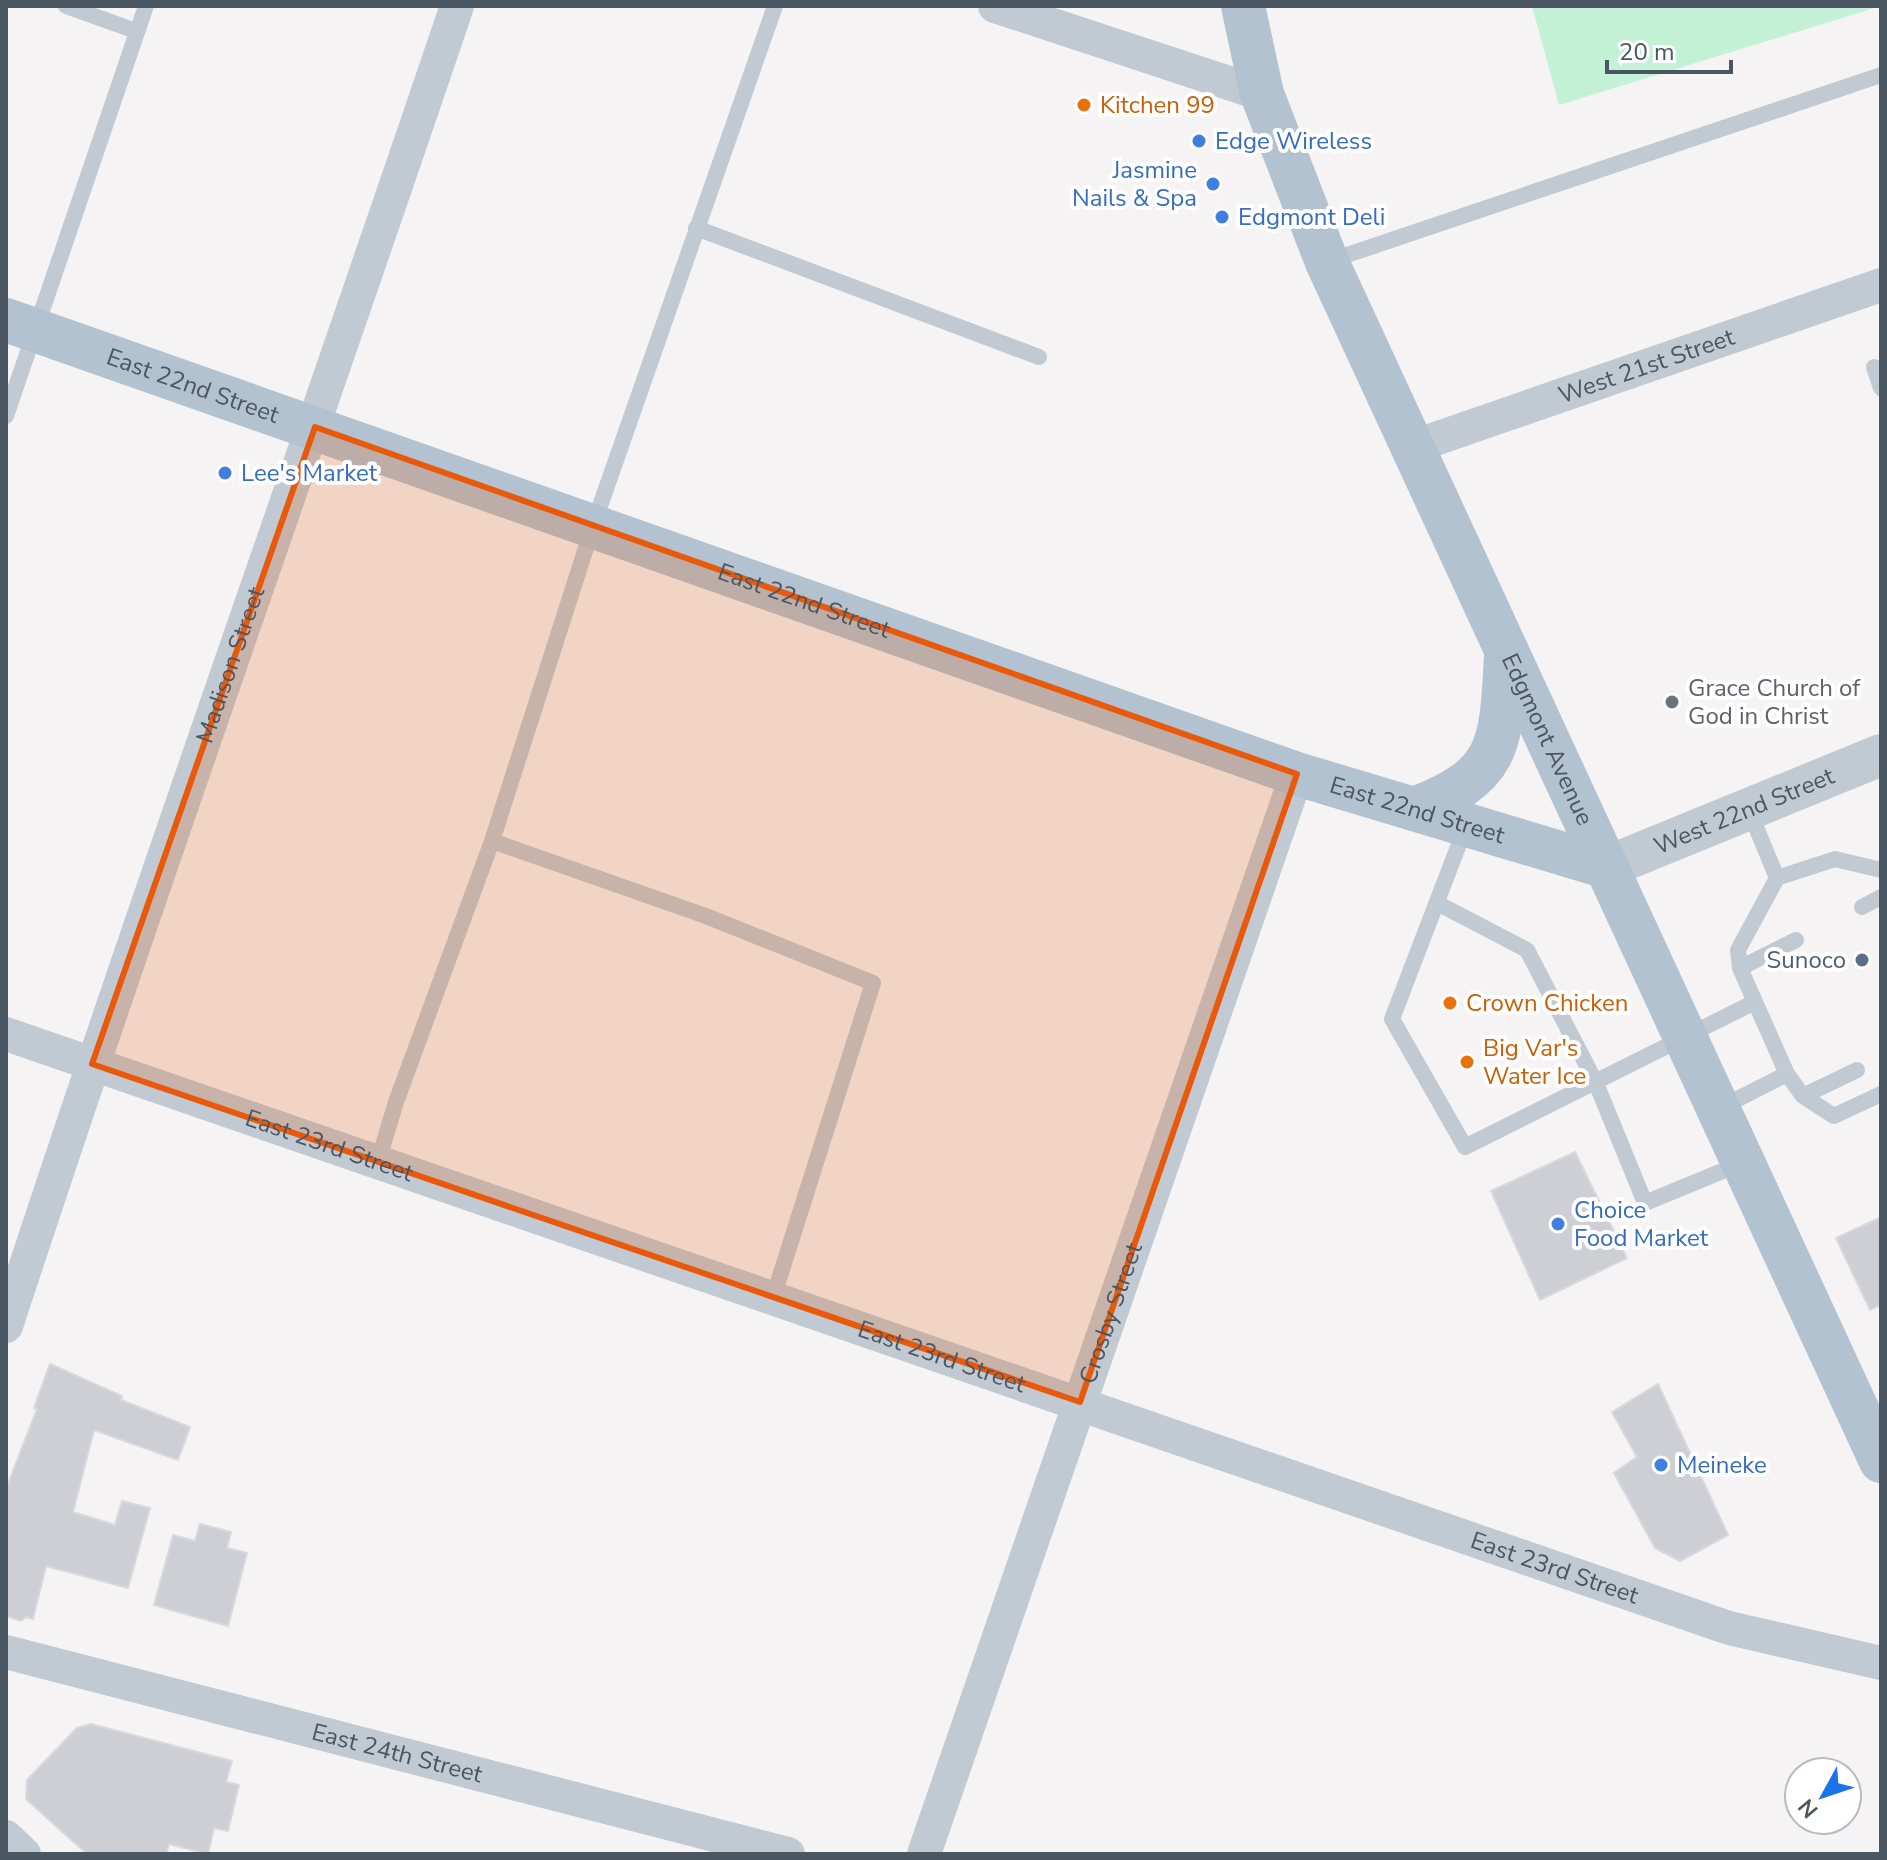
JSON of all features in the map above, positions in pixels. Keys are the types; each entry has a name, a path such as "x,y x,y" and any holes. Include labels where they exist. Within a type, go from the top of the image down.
{"main road":[{"name":"Edgmont Avenue","path":"1243,6 1262,94 1327,262 1881,1461"},
{"name":"East 22nd Street","path":"21,325 1297,774 1607,867"},
{"path":"1414,809 1453,795 1471,782 1485,764 1502,723 1506,650"}],"street":[{"name":"Madison Street","path":"6,1326 92,1064 315,427 457,6"},
{"path":"995,6 1262,94"},
{"name":"West 21st Street","path":"1412,447 1881,285"},
{"name":"West 22nd Street","path":"1607,867 1881,755"},
{"name":"Crosby Street","path":"924,1854 1297,774"},
{"name":"East 23rd Street","path":"6,1034 1729,1628 1881,1663"},
{"name":"East 24th Street","path":"6,1652 788,1854"},
{"path":"6,1837 24,1854"}],"lane":[{"path":"66,6 136,31"},
{"path":"6,416 21,325 146,6"},
{"path":"378,1162 396,1102 492,841 593,526 775,6"},
{"path":"1327,262 1881,75"},
{"path":"696,228 1039,357"},
{"path":"1874,367 1881,388"},
{"path":"1749,809 1777,878"},
{"path":"1467,825 1392,1019 1465,1147 1755,1002"},
{"path":"492,841 706,916 873,983 773,1298"},
{"path":"1881,870 1835,859 1777,878 1738,950 1740,968 1787,1074 1803,1096 1834,1116 1881,1094"},
{"path":"1862,907 1881,897"},
{"path":"1437,903 1527,950 1596,1083 1645,1203 1743,1163"},
{"path":"1740,968 1796,940"},
{"path":"1803,1096 1857,1070"},
{"path":"1719,1109 1787,1074"}],"highlighted area":[{"path":"315,427 1297,774 1080,1402 92,1064"}],"green space":[{"path":"1532,6 1881,6 1559,105"}],"building":[{"name":"Choice Food Market","path":"1575,1152 1627,1258 1540,1300 1491,1191"},
{"path":"1881,1217 1881,1305 1870,1310 1836,1238"},
{"path":"50,1364 122,1396 121,1400 190,1427 178,1460 94,1430 73,1512 115,1525 122,1501 150,1508 128,1588 46,1566 33,1619 26,1617 21,1621 6,1616 6,1489 37,1409 34,1408"},
{"name":"Meineke","path":"1658,1384 1728,1535 1680,1561 1655,1548 1614,1473 1637,1457 1612,1412"},
{"path":"200,1524 231,1532 227,1548 247,1553 228,1626 154,1605 173,1535 195,1541"},
{"path":"91,1724 232,1761 226,1782 239,1785 228,1831 214,1828 208,1854 169,1844 166,1854 87,1854 26,1799 27,1780 77,1728"}],"place":[{"name":"Kitchen 99","path":"1084,105"},
{"name":"Edge Wireless","path":"1199,141"},
{"name":"Jasmine Nails & Spa","path":"1213,184"},
{"name":"Edgmont Deli","path":"1222,217"},
{"name":"Lee's Market","path":"225,473"},
{"name":"Grace Church of God in Christ","path":"1672,702"},
{"name":"Sunoco","path":"1862,960"},
{"name":"Crown Chicken","path":"1450,1003"},
{"name":"Big Var's Water Ice","path":"1467,1062"},
{"name":"Choice Food Market","path":"1558,1224"},
{"name":"Meineke","path":"1661,1465"}]}
